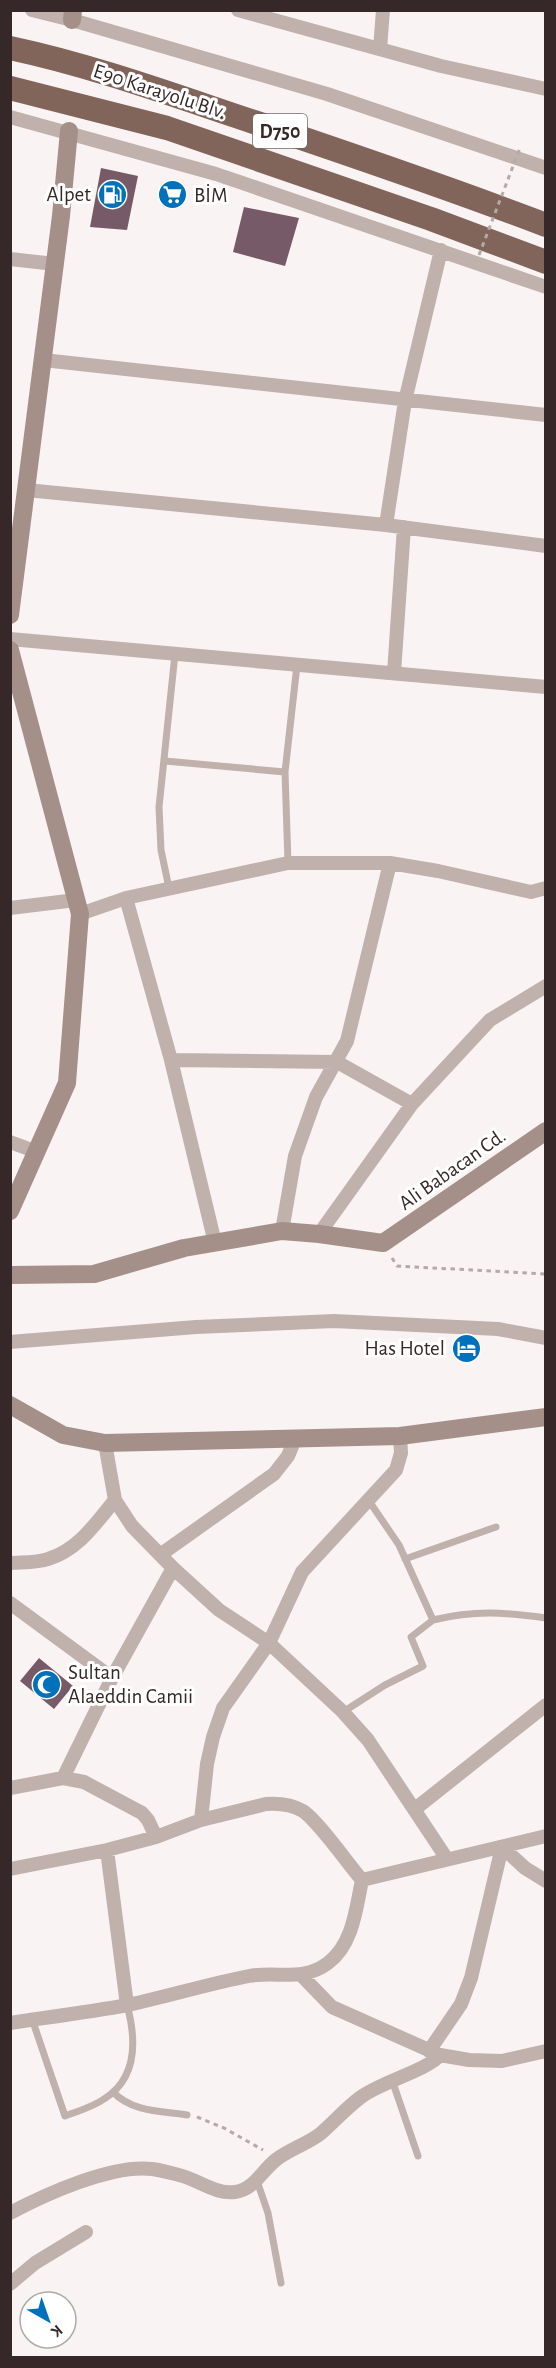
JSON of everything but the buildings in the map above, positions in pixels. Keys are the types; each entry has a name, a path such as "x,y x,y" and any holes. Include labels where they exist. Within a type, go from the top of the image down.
{"highway":[{"name":"E90 Karayolu Blv.","path":"10,48 69,61 179,97 444,187 546,225"},
{"name":"E90 Karayolu Blv.","path":"10,88 167,128 431,219 546,262"}],"street":[{"path":"32,10 73,15 327,94 546,168"},
{"path":"238,10 441,66 546,89"},
{"path":"380,49 383,10"},
{"path":"10,117 69,131 216,174 546,288"},
{"path":"10,615 55,264 69,131"},
{"path":"386,525 405,401 441,250"},
{"path":"10,259 55,264"},
{"path":"43,360 546,415"},
{"path":"26,490 386,525 546,546"},
{"path":"394,673 404,527"},
{"path":"10,639 546,687"},
{"path":"10,1211 67,1083 78,907 11,657"},
{"path":"10,908 78,907 288,863 390,863 438,871 531,892 546,888"},
{"path":"282,1231 295,1156 316,1097 337,1062 346,1041 390,863"},
{"path":"126,898 171,1060 215,1243"},
{"path":"319,1234 412,1104 490,1020 546,986"},
{"path":"171,1060 337,1062 412,1104"},
{"name":"Ali Babacan Cd.","path":"383,1243 546,1131"},
{"path":"10,1142 37,1152"},
{"path":"10,1275 94,1274 184,1248 282,1231 383,1243"},
{"path":"10,1342 196,1327 334,1321 498,1329 546,1338"},
{"path":"10,1404 63,1435 105,1443 400,1436 546,1418"},
{"path":"201,1820 207,1764 223,1708 269,1643 302,1572 396,1470 401,1453 400,1436"},
{"path":"160,1555 274,1474 288,1456 295,1439"},
{"path":"105,1443 115,1500 132,1526 219,1610 269,1643 343,1712 368,1740 447,1859"},
{"path":"10,1563 48,1559 69,1549 87,1534 115,1500"},
{"path":"63,1778 112,1678 173,1568"},
{"path":"10,1603 112,1678"},
{"path":"415,1809 546,1705"},
{"path":"10,1788 63,1778 84,1782 142,1813 156,1837"},
{"path":"10,1869 107,1850 156,1837 201,1820 277,1803 295,1807 309,1816 362,1880"},
{"path":"362,1880 546,1836"},
{"path":"502,1847 525,1868 546,1881"},
{"path":"10,2213 96,2176 121,2171 151,2169 192,2178 227,2193 238,2192 256,2181 277,2159 303,2146 368,2092 431,2063 468,1987 502,1847"},
{"path":"107,1850 127,2005"},
{"path":"10,2023 127,2005 252,1975 301,1975 327,1964 344,1946 351,1930 362,1880"},
{"path":"301,1975 332,2007 435,2053 469,2060 502,2061 546,2051"},
{"path":"10,2284 35,2263 86,2232"}],"lane":[{"path":"169,888 159,830 161,784 175,654"},
{"path":"288,863 285,772 297,665"},
{"path":"165,761 285,772"},
{"path":"369,1501 389,1528 433,1620"},
{"path":"405,1559 496,1527"},
{"path":"343,1712 385,1685 423,1666 411,1637 433,1620 488,1611 546,1618"},
{"path":"32,2019 65,2116 102,2101 124,2078 133,2054 133,2030 127,2005"},
{"path":"392,2080 418,2156"},
{"path":"113,2092 123,2102 139,2108 186,2115"},
{"path":"256,2181 268,2213 281,2283"}],"path":[{"path":"479,255 519,148"},
{"path":"383,1243 396,1266 546,1274"},
{"path":"186,2115 224,2128 277,2159"}],"place":[{"name":"Alpet","path":"112,194"},
{"name":"BİM","path":"173,195"},
{"name":"Has Hotel","path":"466,1348"},
{"name":"Sultan Alaeddin Camii","path":"47,1684"}]}
